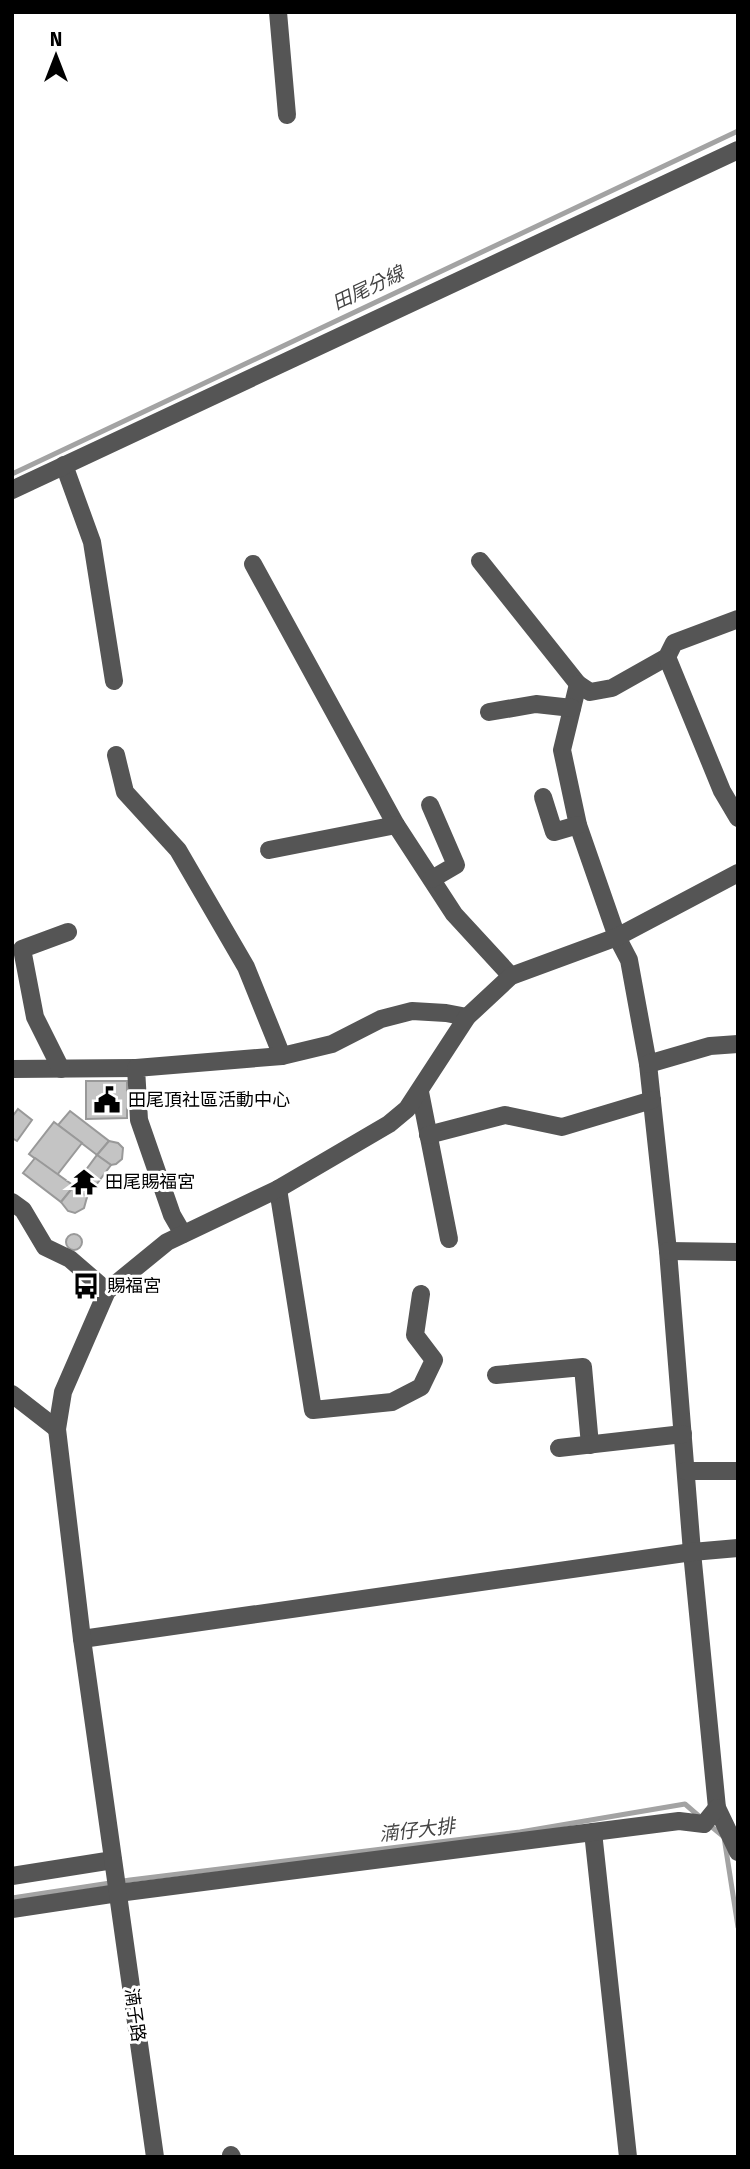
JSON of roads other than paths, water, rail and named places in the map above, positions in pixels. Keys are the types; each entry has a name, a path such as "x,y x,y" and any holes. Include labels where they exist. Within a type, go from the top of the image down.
{"street":[{"path":"278,12 287,115"},
{"path":"12,491 738,150"},
{"path":"64,465 92,542 114,681"},
{"path":"480,561 578,684 590,692 612,688 667,657 674,643 738,619"},
{"path":"253,564 396,825 454,914 511,976"},
{"path":"667,657 722,791 738,818"},
{"path":"578,684 562,750 578,825 617,937 629,961 648,1064 668,1251 692,1552 717,1808 738,1852"},
{"path":"489,712 536,704 572,708"},
{"path":"116,755 125,792 178,850 246,967 282,1056"},
{"path":"543,797 554,832 578,825"},
{"path":"430,805 456,865 432,879"},
{"path":"269,850 396,825"},
{"path":"12,1202 23,1210 45,1247 69,1259 107,1291 169,1237 278,1189 389,1124 407,1109 467,1017 511,976 617,937 738,873"},
{"path":"61,1069 35,1017 22,949 68,932"},
{"path":"12,1069 136,1068 282,1056 332,1044 381,1019 412,1011 467,1017"},
{"path":"648,1064 710,1046 738,1044"},
{"path":"136,1068 139,1120 172,1216 169,1237"},
{"path":"420,1091 449,1239"},
{"path":"428,1135 505,1115 562,1127 652,1100"},
{"path":"278,1189 313,1410 392,1402 421,1387 434,1360 415,1335 421,1294"},
{"path":"668,1251 738,1252"},
{"name":"湳子路","path":"107,1291 63,1392 57,1429 82,1639 155,2157"},
{"path":"495,1375 583,1367 590,1445"},
{"path":"12,1394 57,1429"},
{"path":"559,1448 683,1434"},
{"path":"686,1471 738,1471"},
{"path":"82,1639 692,1552 738,1548"},
{"path":"12,1875 116,1880 679,1821 704,1824 717,1808"},
{"path":"593,1832 628,2157"},
{"path":"12,1909 116,1880"}],"waterway":[{"name":"田尾分線","path":"12,474 738,131"},
{"name":"湳仔大排","path":"12,1898 130,1880 520,1832 685,1804 700,1817"},
{"name":"湳仔大排","path":"707,1823 724,1837 738,1927"}],"place":[{"name":"田尾頂社區活動中心","path":"107,1100"},
{"name":"田尾賜福宮","path":"84,1182"},
{"name":"賜福宮","path":"86,1286"}]}
